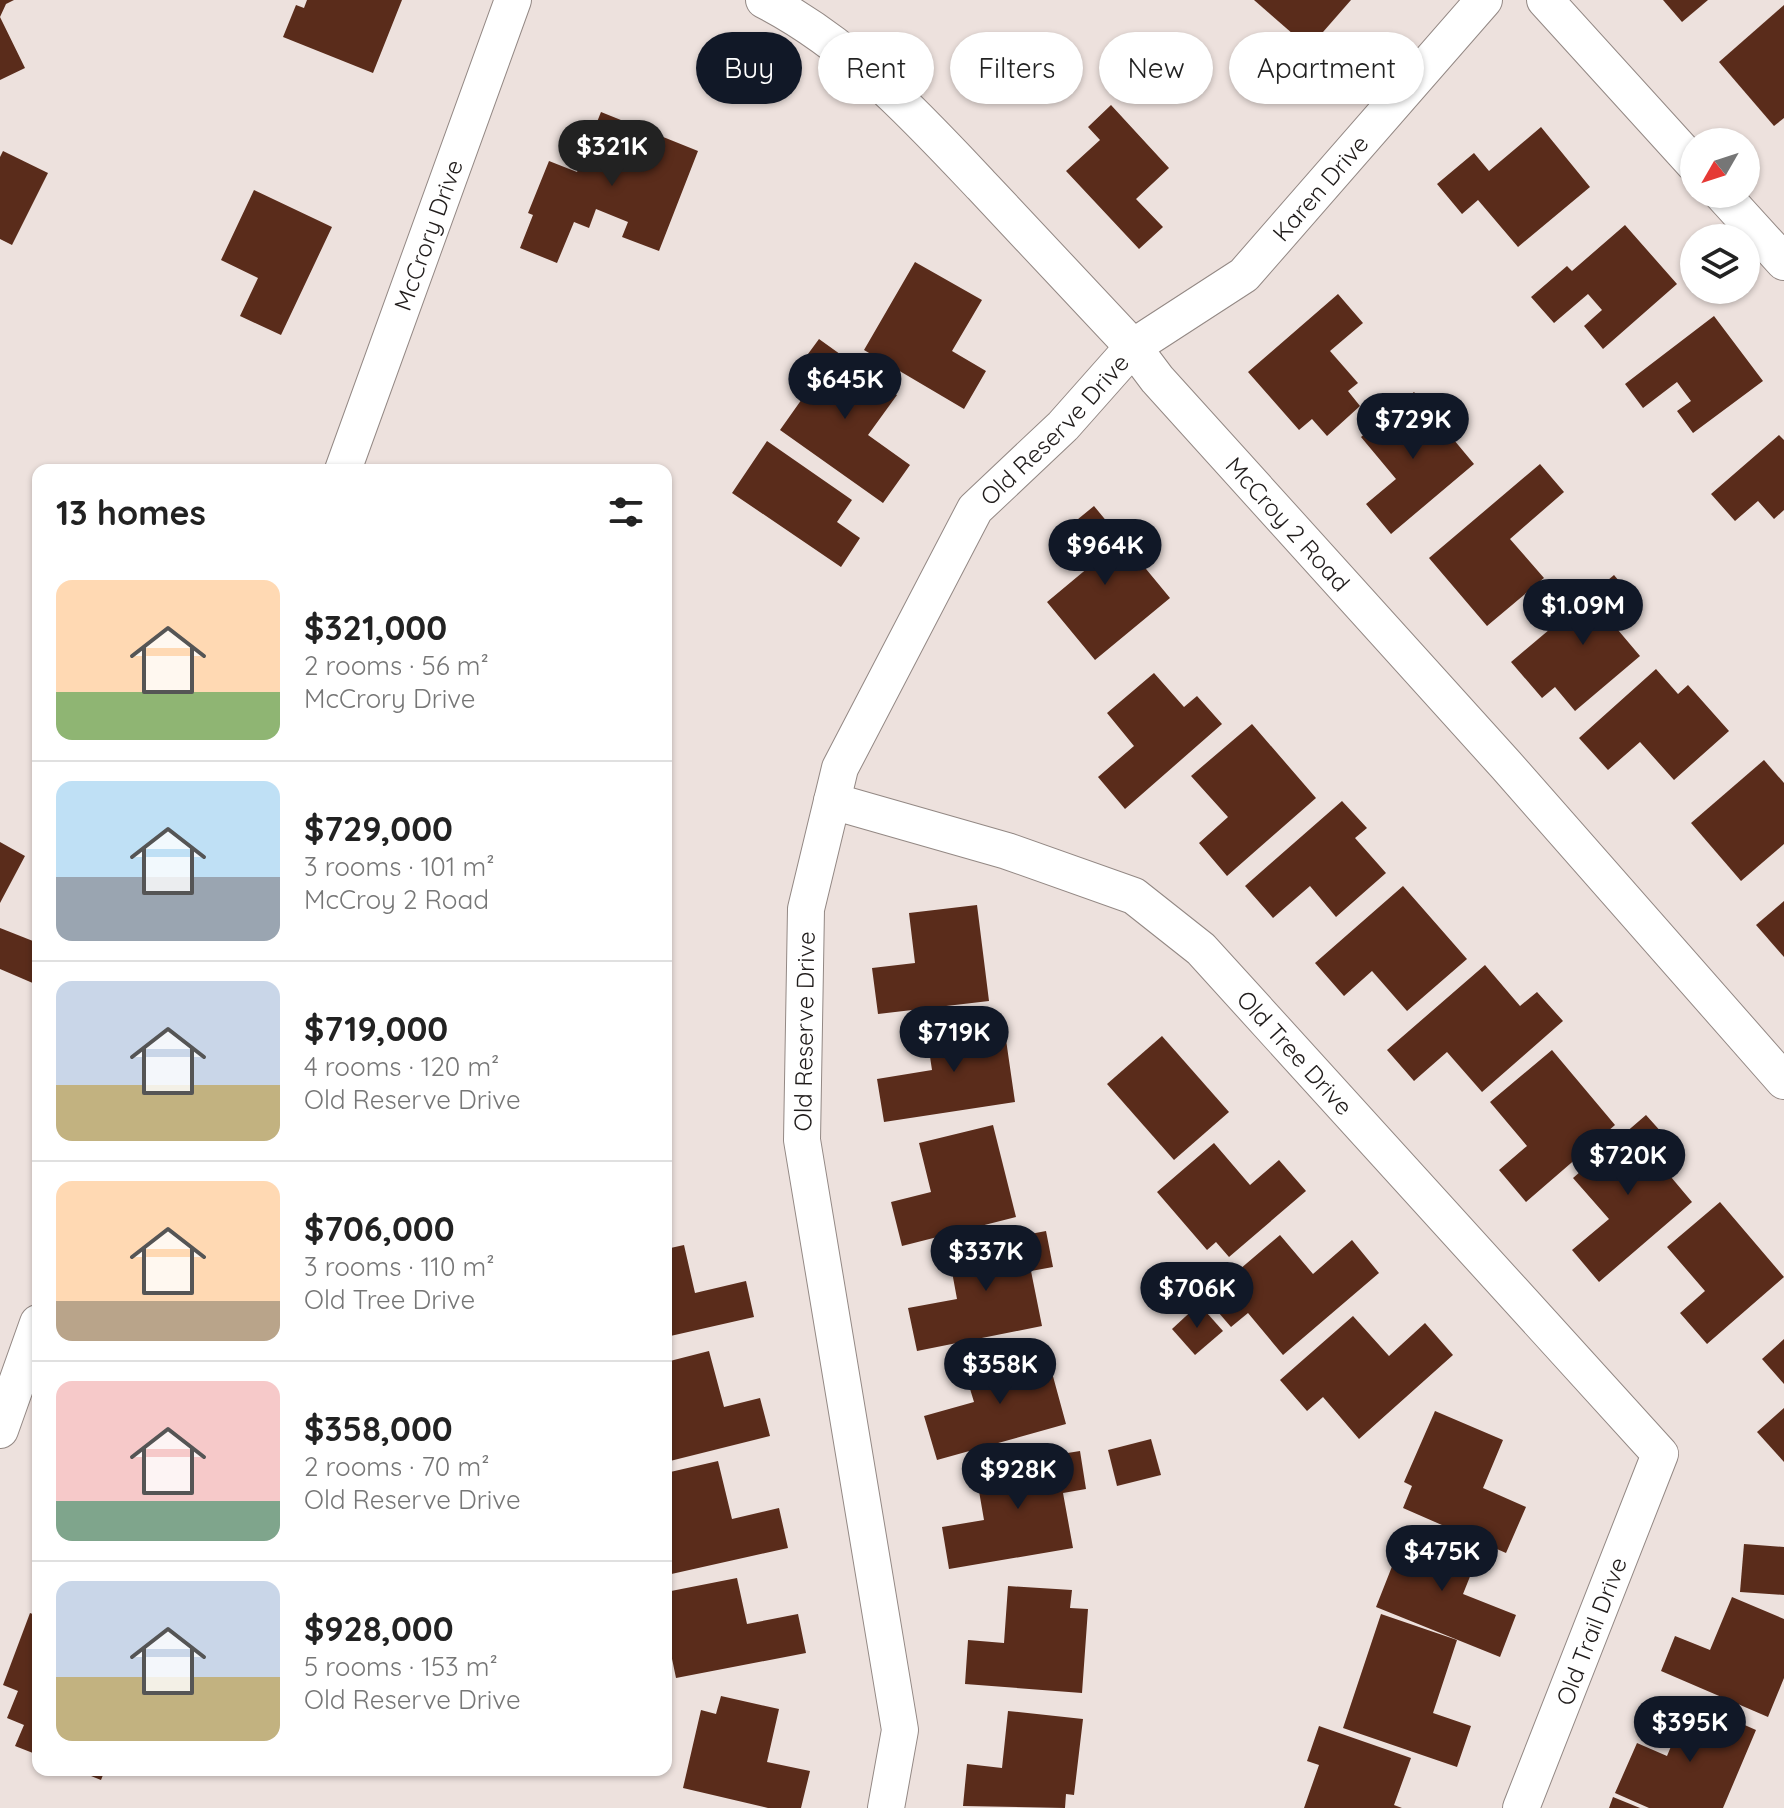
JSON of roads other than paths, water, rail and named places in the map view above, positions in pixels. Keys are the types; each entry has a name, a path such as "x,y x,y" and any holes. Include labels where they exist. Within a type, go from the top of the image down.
{"street":[{"name":"McCrory Drive","path":"345,464 513,0"},
{"name":"McCroy 2 Road","path":"764,0 793,15 870,72 1133,347 1157,379 1506,765 1784,1081"},
{"name":"Karen Drive","path":"1133,347 1244,275 1484,0"},
{"path":"1545,0 1680,149"},
{"path":"1735,208 1784,262"},
{"name":"Old Reserve Drive","path":"886,1808 900,1730 802,1140 806,909 840,768 975,509 1063,426 1133,347"},
{"name":"Old Tree Drive","path":"832,801 1007,851 1134,896 1201,949 1660,1454"},
{"path":"0,1430 32,1340"},
{"name":"Old Trail Drive","path":"1521,1808 1660,1454"}]}
